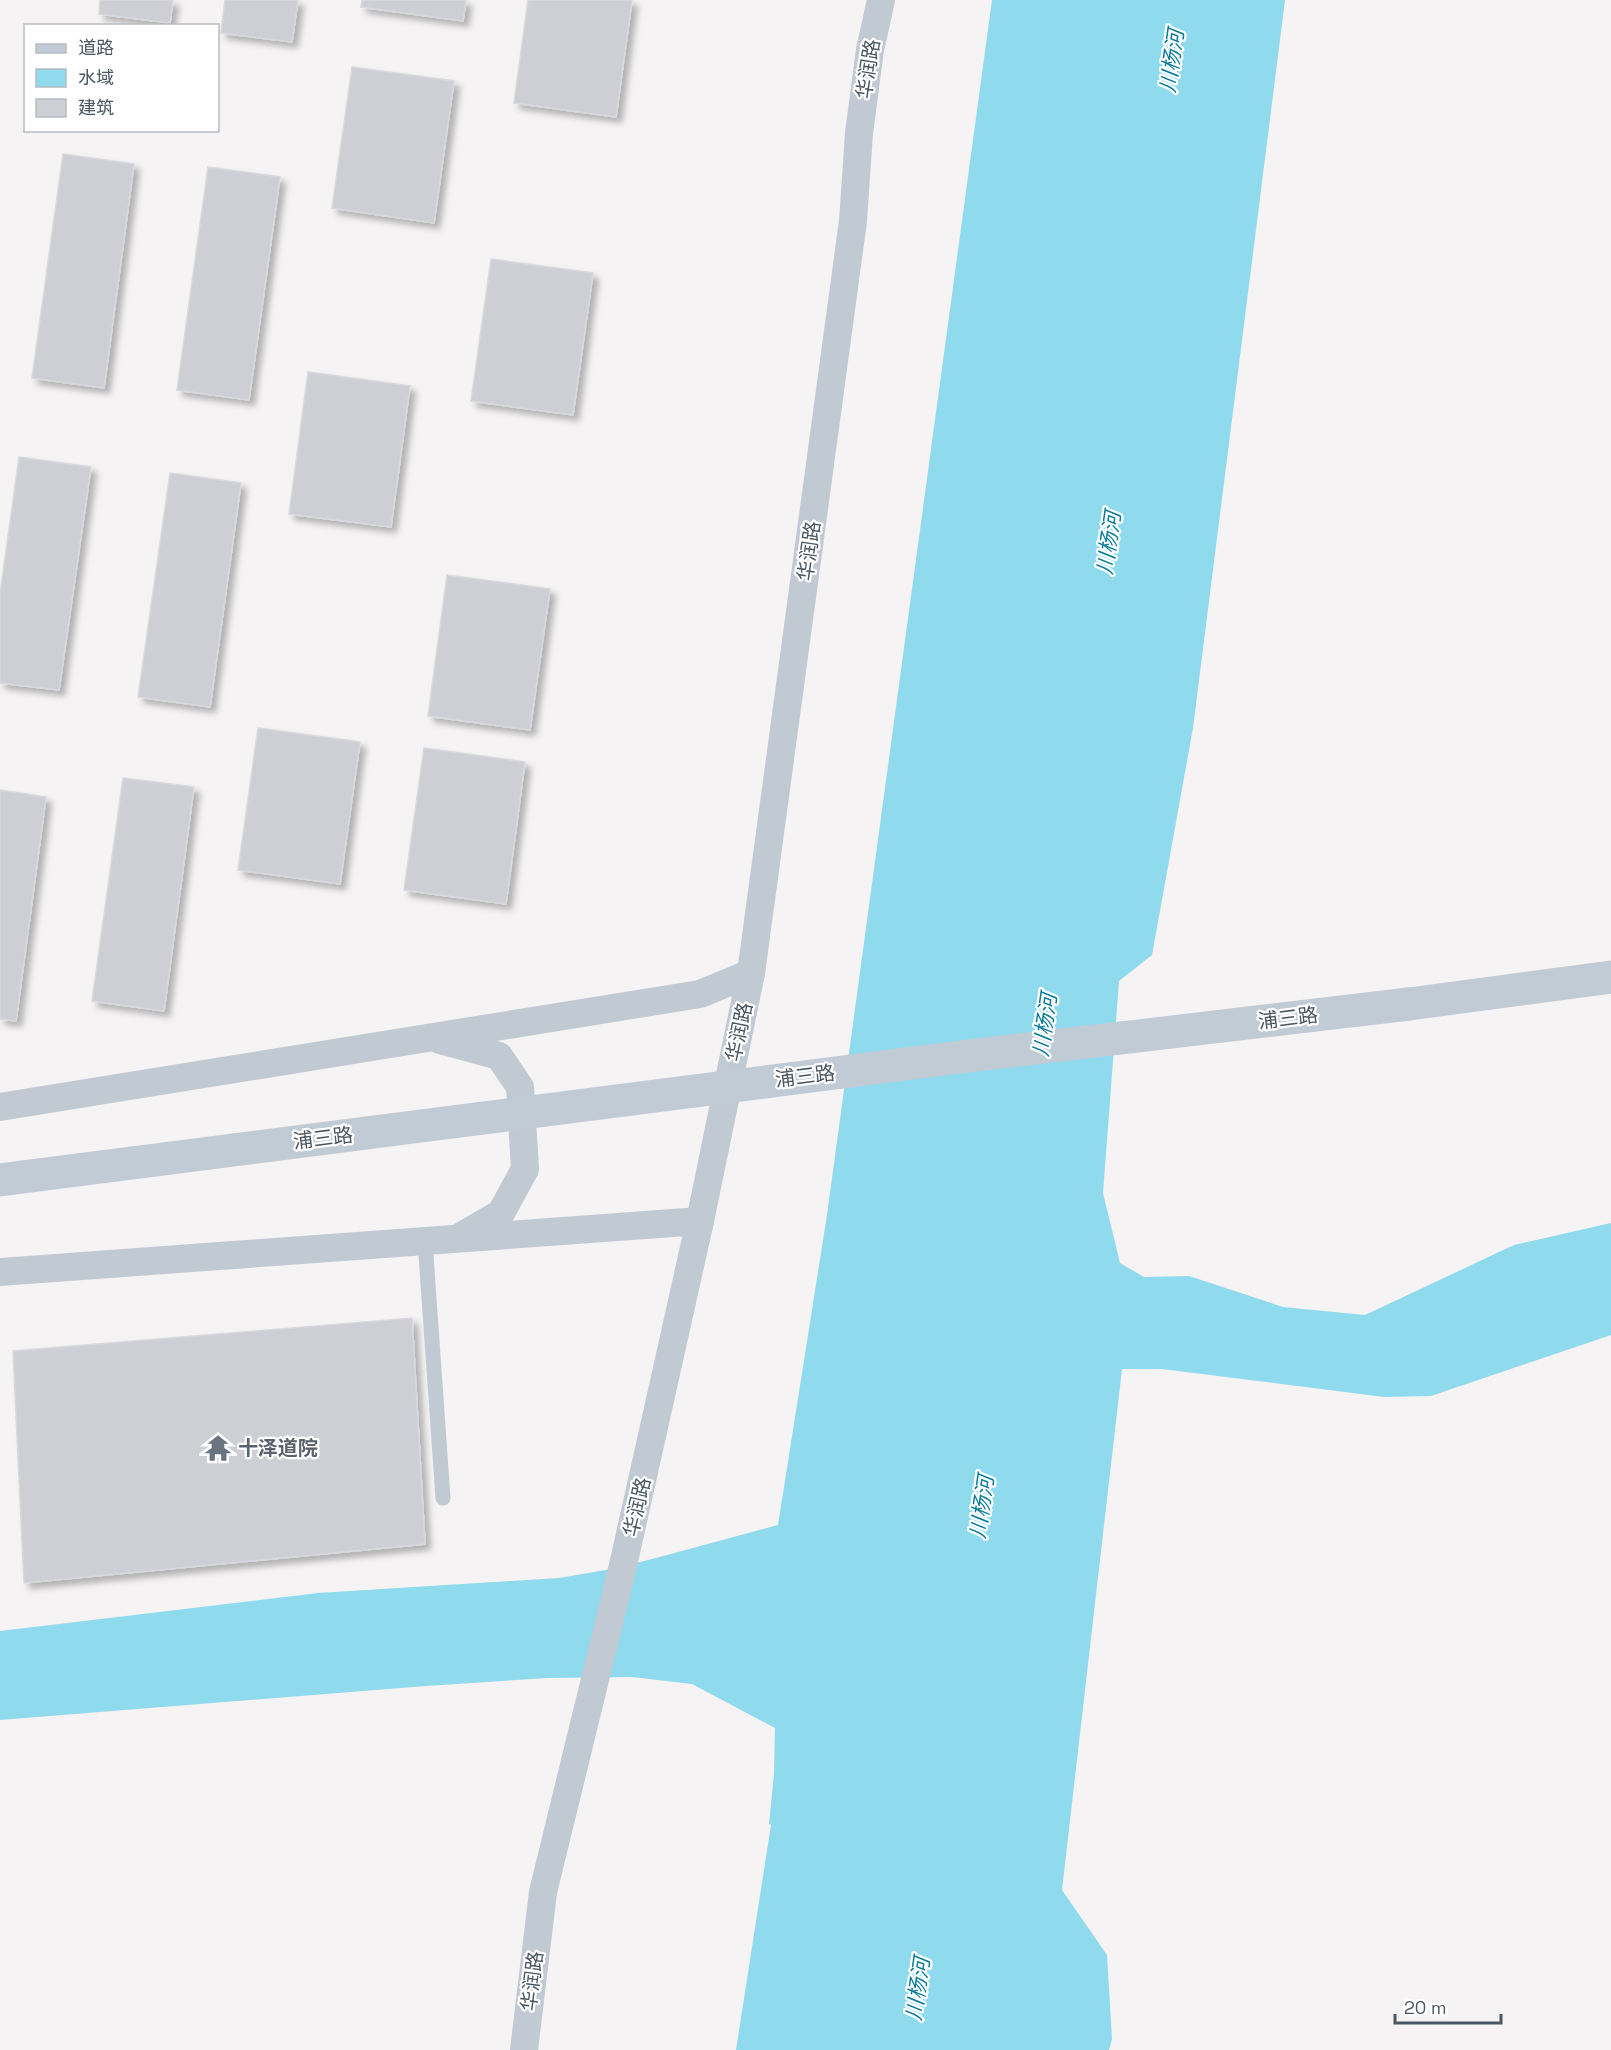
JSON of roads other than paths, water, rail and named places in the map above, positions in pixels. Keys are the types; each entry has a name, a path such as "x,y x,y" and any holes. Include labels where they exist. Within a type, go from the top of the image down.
{"main road":[{"name":"浦三路","path":"0,1180 952,1058 1409,1004 1611,977"}],"street":[{"name":"华润路","path":"524,2050 543,1892 624,1562 700,1221 751,973 854,221 859,133 870,50 881,0"},
{"path":"0,1107 700,994 751,973"},
{"path":"432,1037 499,1056 520,1087 525,1169 501,1213 456,1239"},
{"path":"0,1272 700,1221"}],"lane":[{"path":"425,1241 443,1498"}],"water":[{"name":"川杨河","path":"992,0 1285,0 1193,728 1152,955 1119,981 1103,1193 1120,1263 1144,1277 1189,1276 1283,1307 1365,1315 1514,1245 1611,1223 1611,1335 1431,1396 1384,1397 1162,1369 1122,1369 1062,1890 1107,1955 1112,2039 1109,2050 736,2050 771,1825 769,1824 774,1774 775,1728 692,1684 632,1677 548,1678 426,1686 0,1720 0,1631 318,1593 559,1578 612,1569 778,1525 827,1215"}],"place":[{"name":"十泽道院","path":"218,1448"}]}
